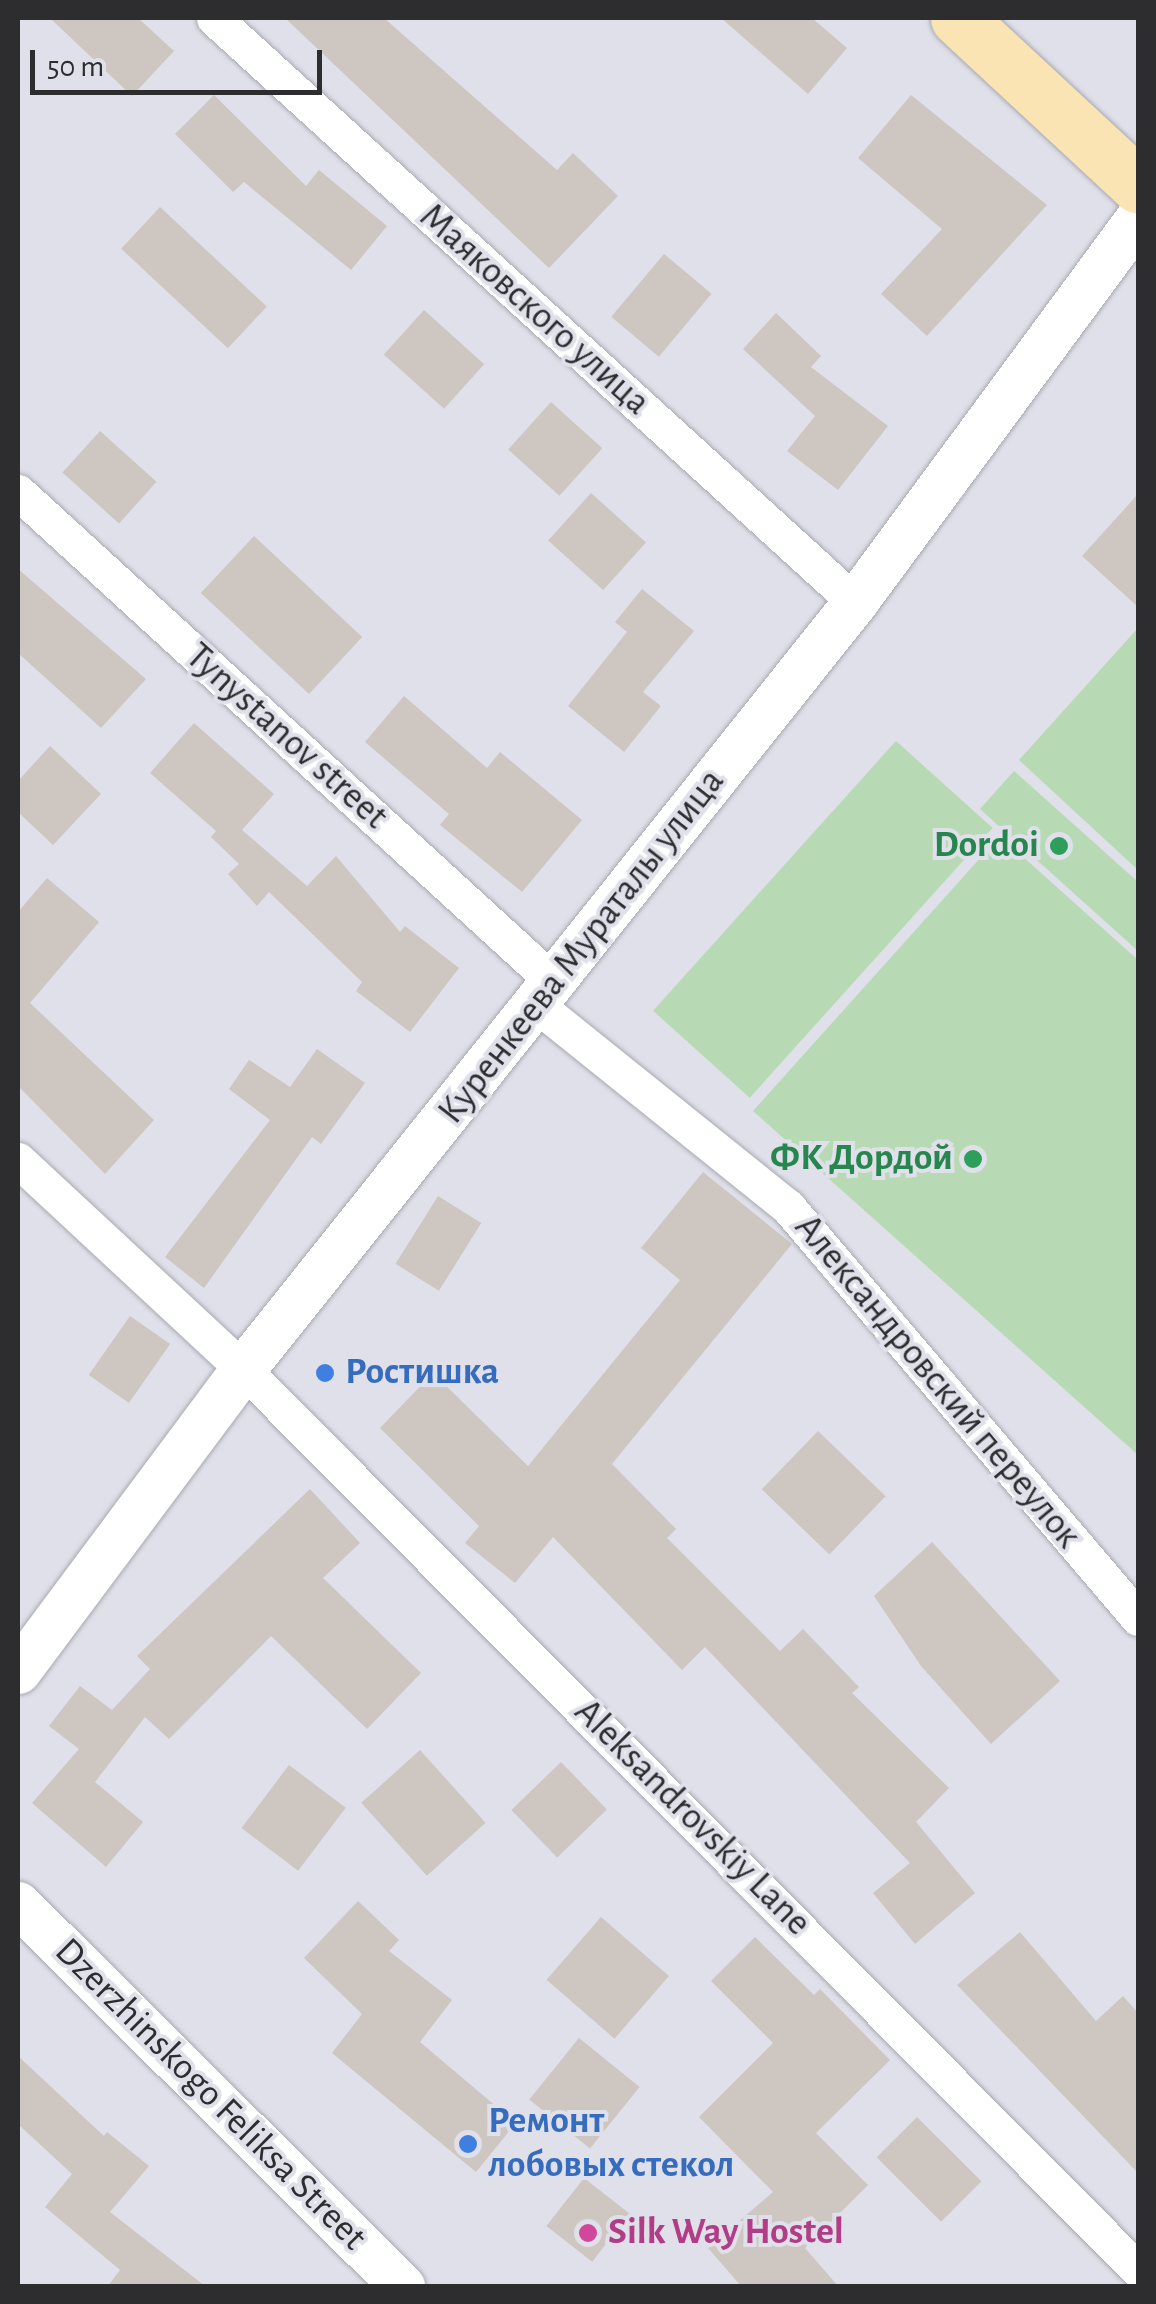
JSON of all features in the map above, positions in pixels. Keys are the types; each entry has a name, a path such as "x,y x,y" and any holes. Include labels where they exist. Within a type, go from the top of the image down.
{"main road":[{"path":"958,18 1138,185"}],"street":[{"name":"Маяковского улица","path":"214,18 854,602"},
{"name":"Куренкеева Мураталы улица","path":"18,1671 243,1369 546,994 854,602 1138,218"},
{"name":"Tynystanov street","path":"18,492 546,994"},
{"name":"Александровский переулок","path":"546,994 788,1207 1138,1618"},
{"name":"Aleksandrovskiy Lane","path":"18,1160 243,1369 1138,2270"},
{"name":"Dzerzhinskogo Feliksa Street","path":"18,1904 402,2286"}],"green space":[{"path":"1138,628 1138,870 1019,760"},
{"path":"896,741 993,828 750,1098 653,1011"},
{"name":"Dordoi","path":"1014,771 1138,882 1138,951 980,809"},
{"name":"ФК Дордой","path":"1000,836 1138,960 1138,1455 753,1111"}],"building":[{"path":"50,18 138,18 174,51 132,96"},
{"path":"285,18 384,18 557,170 573,153 618,196 549,268"},
{"path":"721,18 812,18 847,48 808,94"},
{"path":"214,95 306,186 319,170 387,226 351,270 244,182 233,192 175,134"},
{"path":"911,95 1047,205 927,336 881,294 942,229 858,158"},
{"path":"160,207 267,307 228,348 121,249"},
{"path":"664,254 711,294 659,357 611,317"},
{"path":"424,310 484,364 444,409 384,355"},
{"path":"776,313 821,356 811,367 888,426 838,490 787,451 815,416 743,349"},
{"path":"551,402 602,448 559,496 508,450"},
{"path":"100,431 156,482 119,523 63,473"},
{"path":"591,493 646,543 603,590 548,541"},
{"path":"1138,494 1138,607 1082,556"},
{"path":"254,536 362,637 309,694 201,593"},
{"path":"18,569 146,679 101,728 18,653"},
{"path":"642,589 694,631 643,692 661,706 624,752 568,706 627,632 615,622"},
{"path":"404,696 487,768 500,752 582,820 522,892 440,825 449,814 365,742"},
{"path":"194,723 274,794 242,830 307,886 336,856 400,932 405,926 459,968 410,1032 356,991 362,982 269,892 257,906 228,874 239,864 211,837 216,831 150,773"},
{"path":"50,746 101,794 53,845 18,812 18,781"},
{"path":"47,878 99,922 30,1003 154,1120 105,1174 18,1086 18,912"},
{"path":"317,1049 365,1083 321,1144 312,1137 204,1288 165,1257 270,1120 229,1089 249,1060 290,1087"},
{"path":"703,1172 792,1244 612,1464 676,1529 667,1538 780,1651 803,1629 859,1687 852,1693 949,1788 916,1822 975,1893 915,1944 873,1893 910,1863 705,1647 682,1670 553,1537 515,1583 465,1543 479,1526 380,1428 433,1373 528,1466 680,1280 641,1248"},
{"path":"438,1196 481,1223 439,1291 396,1264"},
{"path":"130,1316 170,1344 129,1403 89,1375"},
{"path":"818,1431 886,1496 829,1555 762,1489"},
{"path":"310,1489 360,1543 323,1578 421,1673 367,1729 271,1636 169,1739 145,1717 95,1782 143,1822 106,1867 32,1803 79,1749 49,1726 80,1686 112,1710 150,1669 137,1656"},
{"path":"932,1542 1060,1681 991,1744 921,1666 874,1596"},
{"path":"420,1750 486,1823 427,1876 361,1803"},
{"path":"561,1762 607,1809 557,1857 511,1810"},
{"path":"289,1765 346,1808 298,1871 241,1828"},
{"path":"358,1901 399,1940 389,1951 452,2000 420,2042 516,2123 476,2172 332,2053 362,2014 304,1958"},
{"path":"601,1917 669,1976 614,2039 547,1980"},
{"path":"1020,1932 1096,2021 1123,1996 1138,2013 1138,2173 957,1985"},
{"path":"755,1937 814,1995 820,1989 890,2060 816,2133 868,2185 805,2248 838,2286 741,2286 708,2248 773,2192 699,2117 773,2043 711,1981"},
{"path":"579,2038 640,2087 590,2148 529,2099"},
{"path":"18,2056 104,2136 107,2132 149,2166 110,2212 205,2286 108,2286 120,2270 45,2207 72,2174 18,2124"},
{"path":"917,2117 981,2181 941,2222 877,2157"},
{"path":"584,2178 630,2214 592,2262 546,2226"}],"place":[{"name":"Dordoi","path":"1059,846"},
{"name":"ФК Дордой","path":"973,1159"},
{"name":"Ростишка","path":"325,1373"},
{"name":"Ремонт лобовых стекол","path":"468,2144"},
{"name":"Silk Way Hostel","path":"588,2233"}]}
